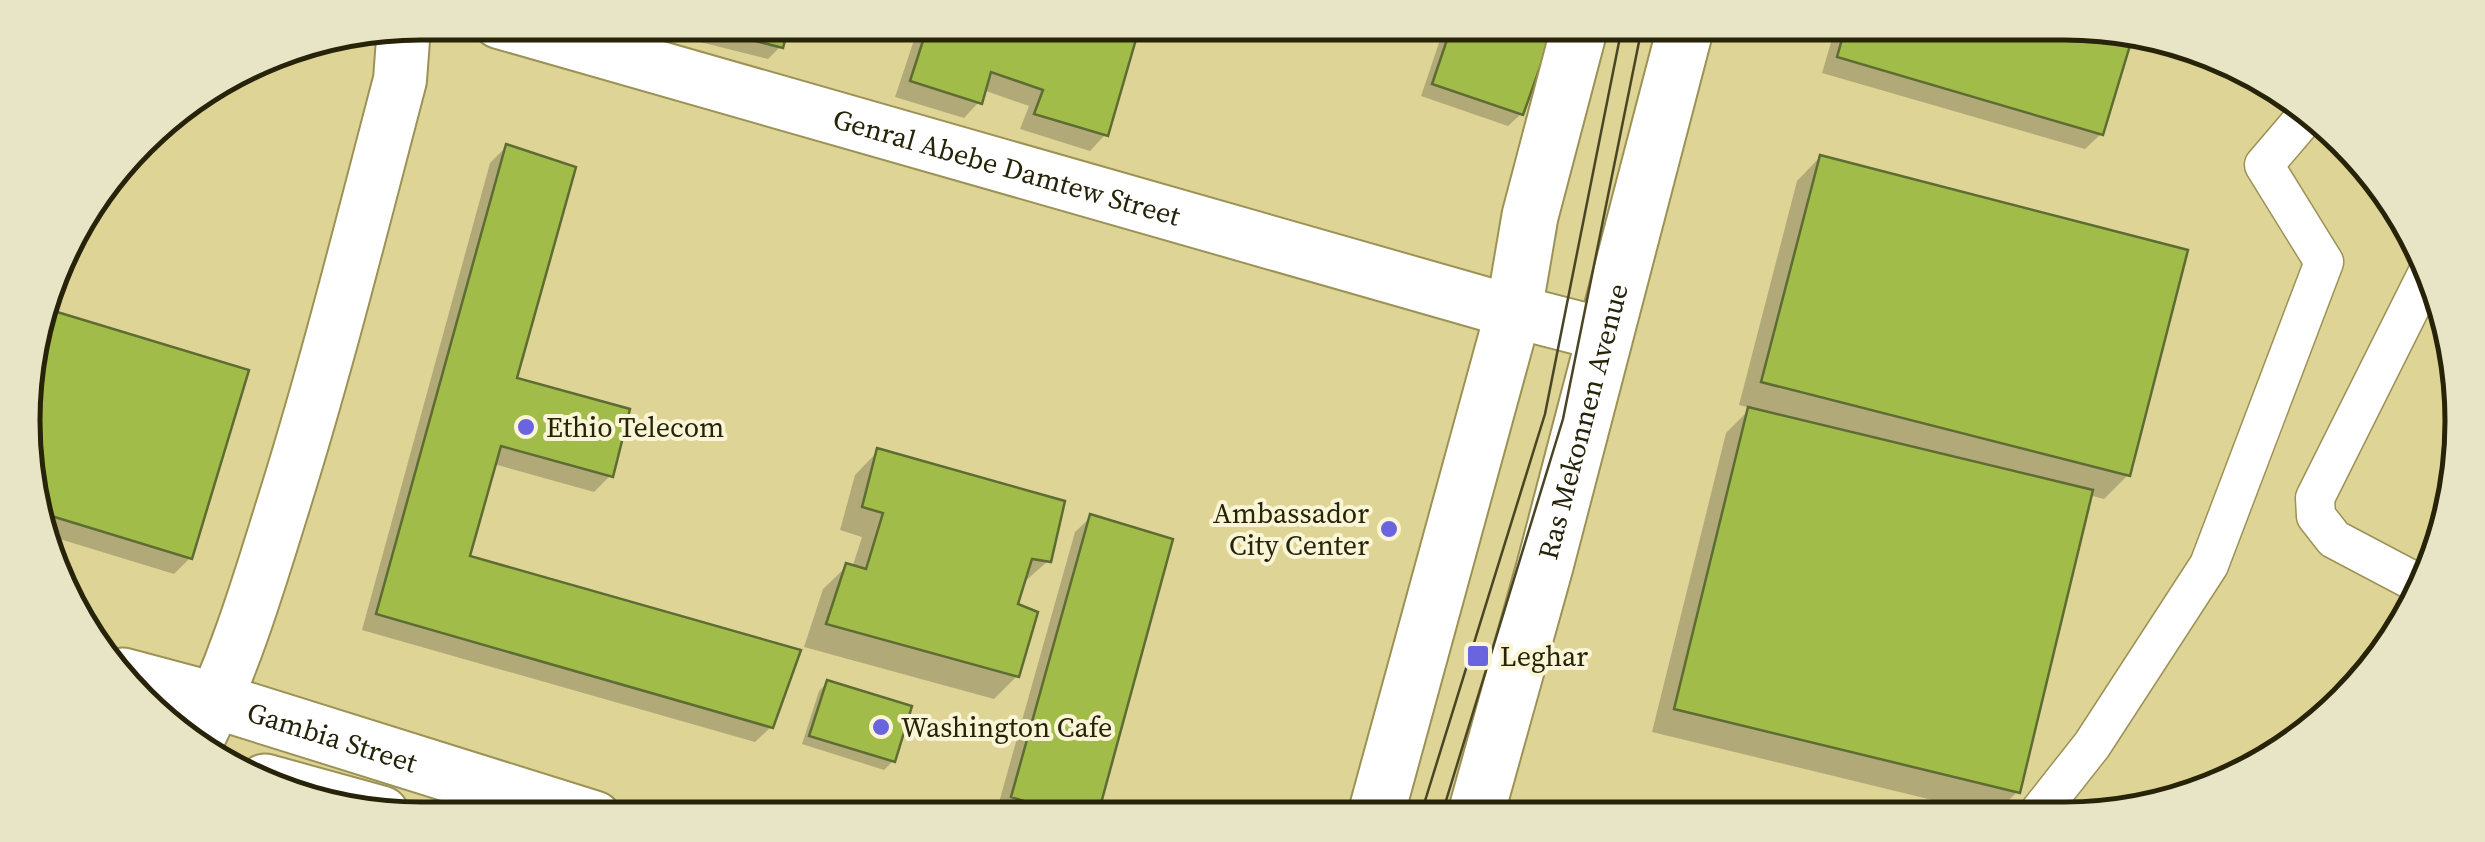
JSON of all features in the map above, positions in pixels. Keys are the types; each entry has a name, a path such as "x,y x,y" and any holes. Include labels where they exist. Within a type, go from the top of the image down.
{"main road":[{"path":"400,80 430,40"},
{"name":"Genral Abebe Damtew Street","path":"562,40 1606,334"},
{"path":"1379,802 1514,310 1530,216 1576,40"},
{"name":"Ras Mekonnen Avenue","path":"1479,802 1682,40"},
{"path":"206,724 246,625 304,438 400,80 403,41"},
{"name":"Gambia Street","path":"160,697 206,724 525,802"}],"street":[{"path":"2047,802 2092,745 2210,565 2324,262 2264,166 2300,123"},
{"path":"2411,579 2334,539 2316,516 2315,498 2420,287"}],"building":[{"path":"752,40 785,40 783,48"},
{"path":"923,40 1136,40 1108,136 1034,114 1043,90 991,72 982,104 910,81"},
{"path":"1447,40 1550,40 1523,115 1432,84"},
{"path":"1842,40 2064,40 2130,46 2103,135 1837,57"},
{"name":"Ethio Telecom","path":"506,144 576,167 517,378 630,409 613,477 501,446 470,556 801,650 773,728 376,614"},
{"path":"1820,155 2188,250 2130,476 1761,382"},
{"path":"56,312 249,370 192,559 52,516 43,471 40,421 43,371"},
{"path":"1748,407 2093,490 2020,793 1674,709"},
{"path":"877,448 1065,501 1051,562 1032,559 1018,604 1038,612 1019,677 826,624 846,563 866,569 883,513 862,507"},
{"path":"1090,514 1173,539 1101,802 1027,802 1011,797"},
{"path":"827,680 912,706 895,762 809,736"}],"tram line":[{"path":"1425,802 1545,414 1619,40"},
{"path":"1446,802 1563,419 1639,40"}],"place":[{"name":"Ethio Telecom","path":"526,427"},
{"name":"Ambassador City Center","path":"1389,529"},
{"name":"Leghar","path":"1478,656"},
{"name":"Washington Cafe","path":"881,727"}]}
